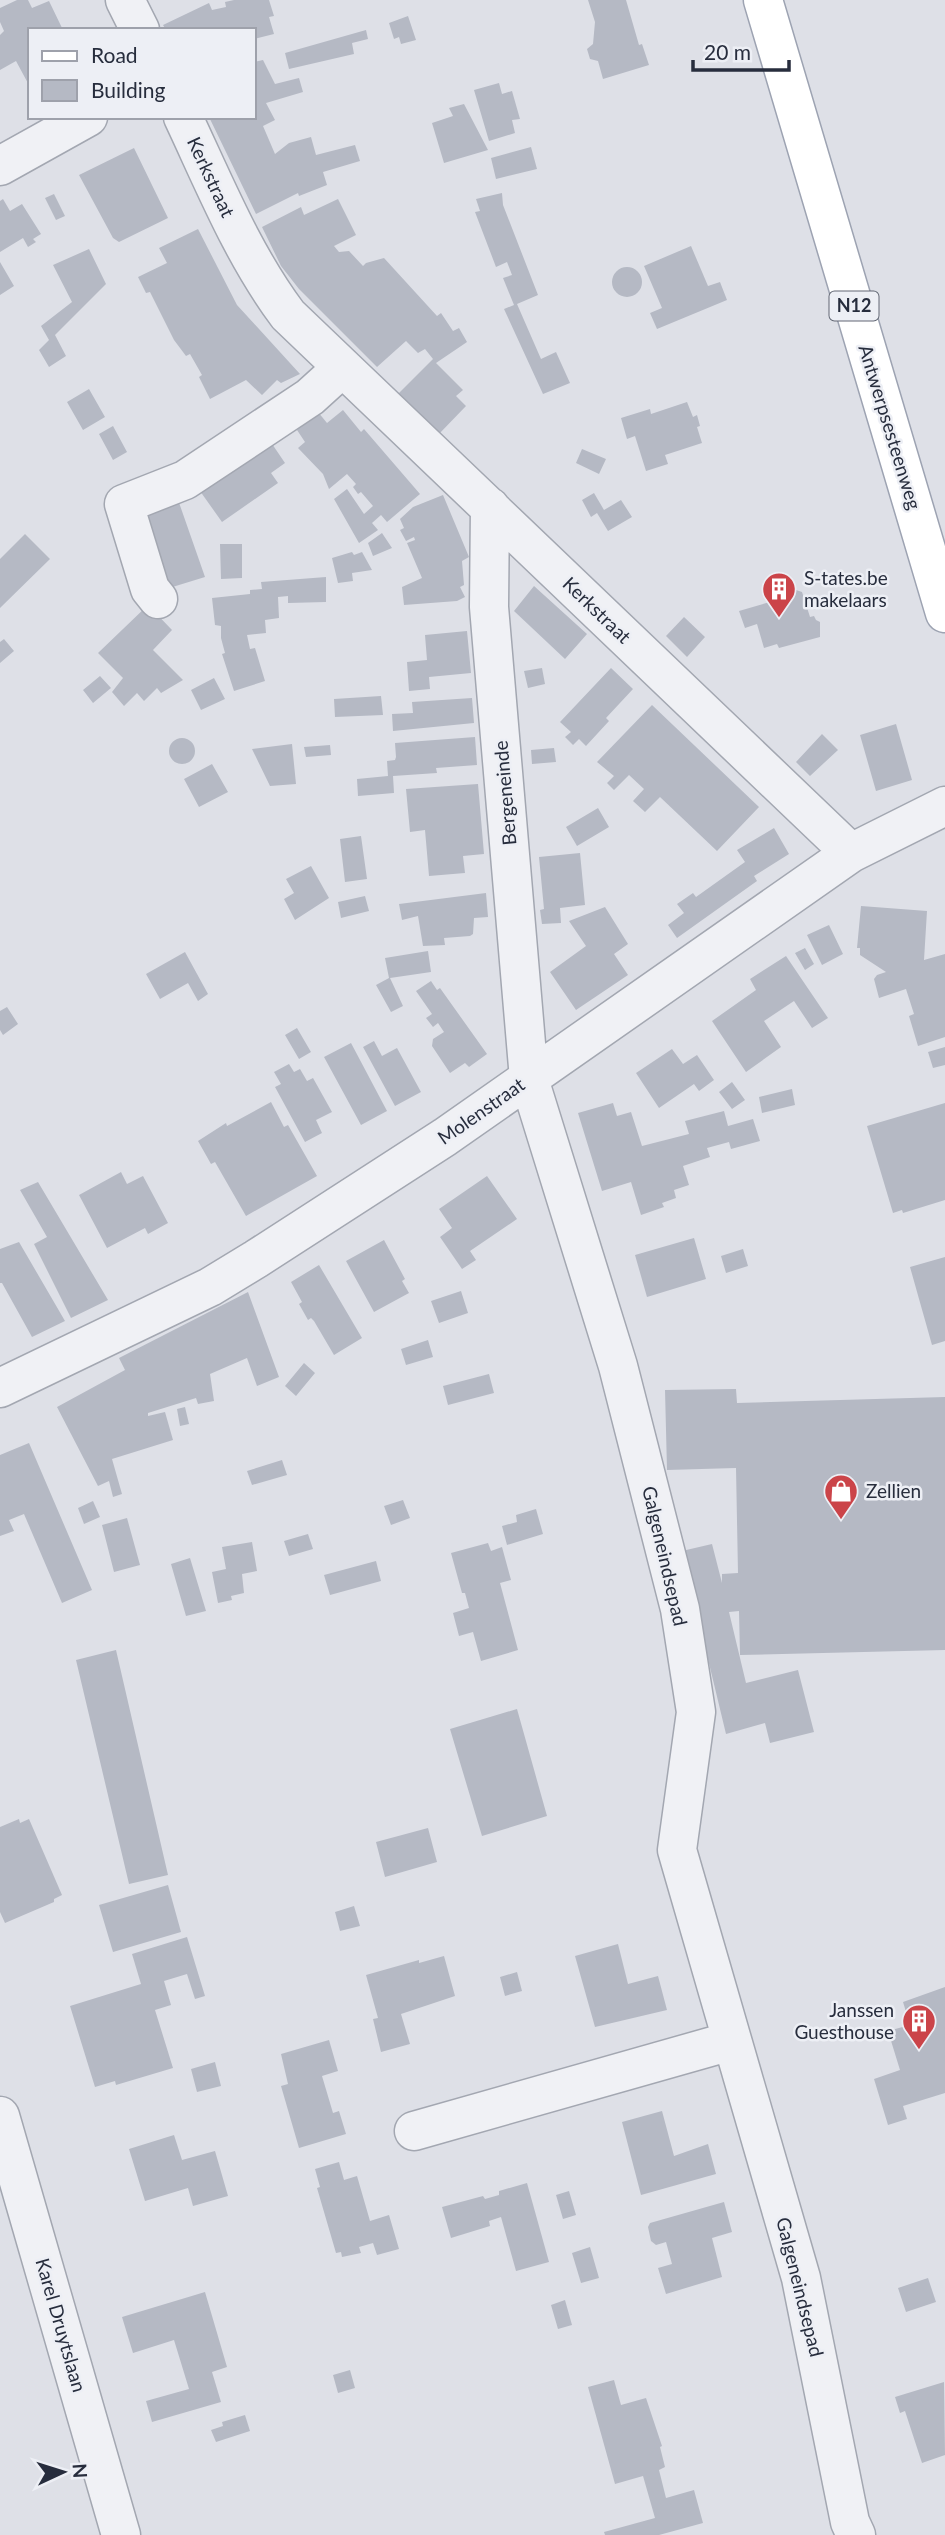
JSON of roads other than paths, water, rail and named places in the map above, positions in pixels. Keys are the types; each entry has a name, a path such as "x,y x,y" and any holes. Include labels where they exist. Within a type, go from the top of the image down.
{"main road":[{"name":"Antwerpsesteenweg","path":"764,0 945,613"}],"street":[{"path":"125,0 139,28"},
{"path":"0,166 84,119"},
{"name":"Kerkstraat","path":"184,119 263,281 288,314 342,369 491,507 851,853"},
{"path":"158,599 150,589 124,504 185,480 310,397 342,369"},
{"name":"Bergeneinde","path":"491,507 489,607 529,1079"},
{"name":"Molenstraat","path":"0,1388 210,1287 372,1186 851,853 945,806"},
{"name":"Galgeneindsepad","path":"529,1079 618,1366 680,1609 696,1712 677,1850 801,2278 848,2509 856,2535"},
{"path":"414,2131 732,2041"},
{"name":"Karel Druytslaan","path":"0,2116 8,2172 121,2535"}],"place":[{"name":"S-tates.be makelaars","path":"779,619"},
{"name":"Zellien","path":"841,1521"},
{"name":"Janssen Guesthouse","path":"919,2051"}]}
